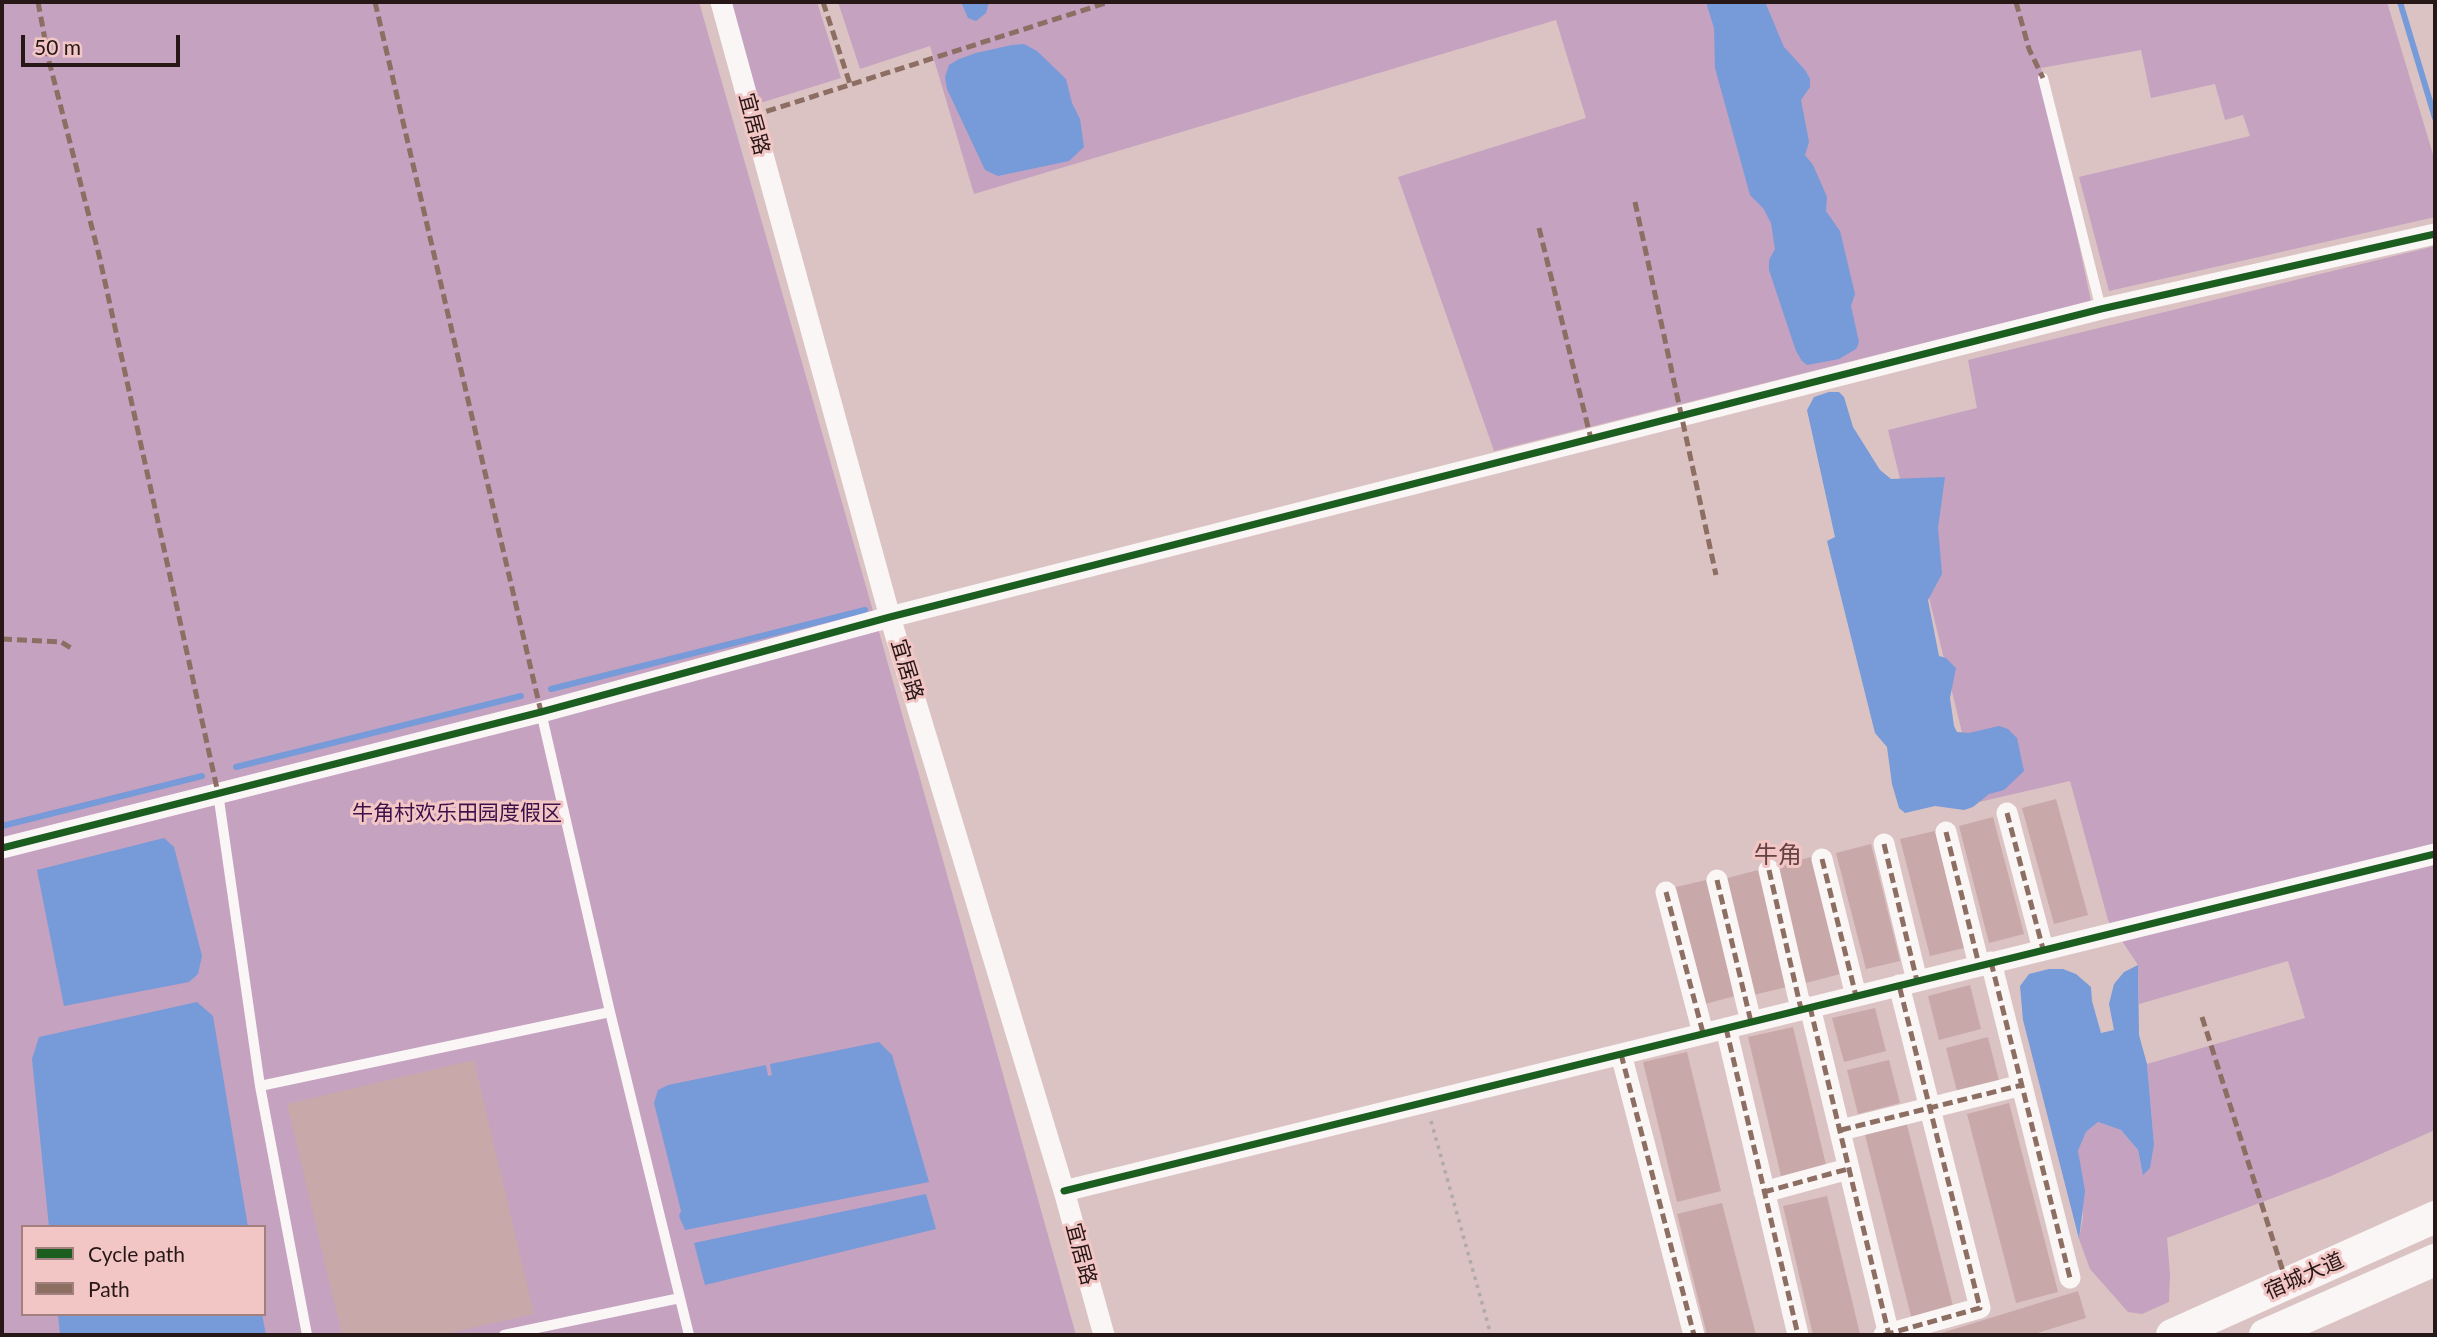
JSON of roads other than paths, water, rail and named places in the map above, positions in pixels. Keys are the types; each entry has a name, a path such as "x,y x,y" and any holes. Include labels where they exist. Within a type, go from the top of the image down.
{"main road":[{"name":"宿城大道","path":"2172,1335 2435,1217"},
{"name":"宿城大道","path":"2264,1335 2435,1259"}],"street":[{"name":"宜居路","path":"721,2 890,617 1064,1191 1104,1335"},
{"path":"2,848 541,712 890,617 2101,309 2435,234"},
{"path":"2007,813 2043,949"},
{"path":"1946,832 2022,1085 2070,1278"},
{"path":"1769,870 1805,1008 1841,1129 1887,1335 1980,1308 1930,1107 1884,845"},
{"path":"1064,1191 2435,854"},
{"path":"1822,859 1856,996"},
{"path":"1717,880 1751,1022"},
{"path":"1666,892 1703,1033"},
{"path":"1726,1028 1798,1335"},
{"path":"1621,1054 1694,1335"},
{"path":"1841,1129 2022,1085"},
{"path":"1764,1192 1848,1169"}],"lane":[{"path":"2043,78 2101,309"},
{"path":"541,712 610,1012 689,1335"},
{"path":"219,793 260,1086 307,1335"},
{"path":"260,1086 610,1012"},
{"path":"504,1335 680,1298"}],"water":[{"path":"961,2 989,2 986,13 976,21 968,18"},
{"path":"1706,2 1765,2 1784,47 1810,79 1810,87 1801,100 1809,142 1805,155 1813,165 1827,197 1826,211 1840,231 1855,294 1851,306 1859,342 1856,349 1839,359 1807,365 1796,351 1769,270 1769,260 1775,249 1771,223 1763,208 1750,195 1715,68 1714,28"},
{"path":"1024,44 1037,51 1066,79 1072,103 1080,119 1084,147 1069,161 998,176 985,170 947,89 945,77 949,65 959,59"},
{"path":"1839,392 1844,397 1853,427 1880,470 1891,479 1945,477 1938,528 1942,574 1928,600 1939,656 1946,658 1956,668 1950,698 1954,726 1957,732 1969,733 1999,726 2008,729 2017,738 2024,771 2004,790 1989,794 1973,807 1964,810 1935,806 1905,813 1899,808 1892,784 1887,747 1875,733 1827,541 1835,537 1807,410 1814,397"},
{"path":"164,838 174,847 202,956 198,974 189,982 64,1006 37,870"},
{"path":"2138,965 2139,1035 2147,1064 2154,1144 2150,1168 2143,1175 2138,1150 2121,1130 2098,1122 2086,1132 2078,1151 2085,1191 2079,1239 2023,1020 2020,986 2029,974 2049,969 2063,969 2076,974 2091,987 2101,1033 2114,1030 2109,1004 2114,984 2124,972"},
{"path":"197,1002 213,1016 248,1225 49,1225 32,1059 39,1037"},
{"path":"879,1042 892,1055 929,1182 685,1230 679,1216 681,1211 654,1103 658,1090 668,1085 766,1065 768,1076 772,1075 770,1064"},
{"path":"926,1194 936,1229 705,1285 694,1243"},
{"path":"58,1316 262,1316 266,1335 60,1335"}],"waterway":[{"path":"2400,2 2435,118"},
{"path":"551,689 865,610"},
{"path":"236,767 521,696"},
{"path":"2,826 202,776"}],"district":[{"name":"牛角","path":"1778,855"}],"park label":[{"name":"牛角村欢乐田园度假区","path":"457,813"}]}
